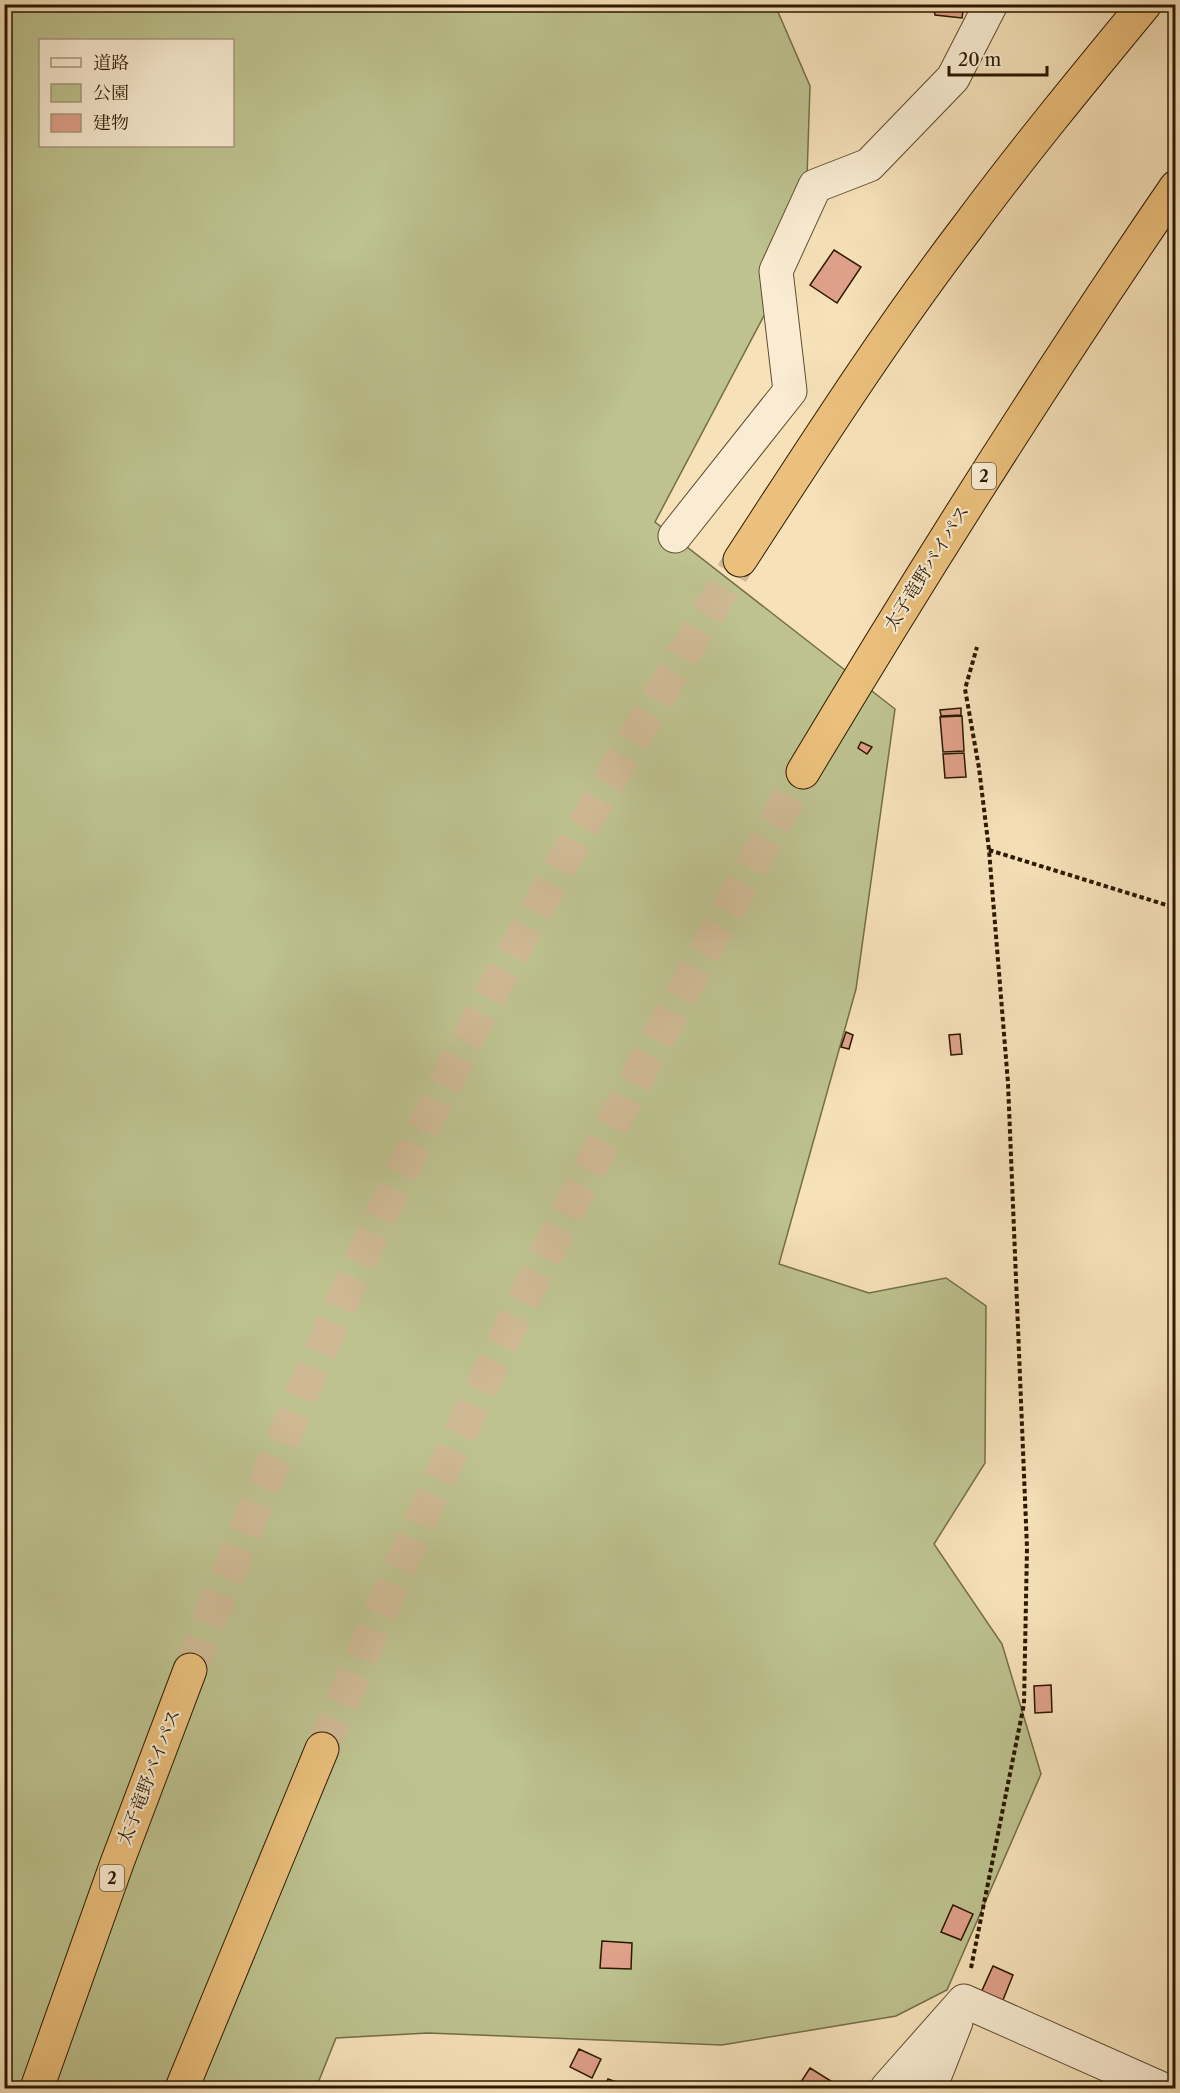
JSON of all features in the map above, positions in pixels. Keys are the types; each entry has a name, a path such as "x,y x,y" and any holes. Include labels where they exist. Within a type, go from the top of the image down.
{"highway":[{"path":"740,560 850,392 964,230 1145,4"},
{"name":"太子竜野バイパス","path":"803,772 996,457 1069,344 1176,187"},
{"name":"太子竜野バイパス","path":"37,2088 117,1863 190,1670"},
{"path":"182,2088 322,1749"}],"street":[{"path":"675,536 790,391 776,271 815,186 869,165 946,86 953,78 991,4"},
{"path":"887,2088 964,2001"},
{"path":"930,2088 964,2001"},
{"path":"964,2001 1160,2088"}],"path":[{"path":"964,2001 1024,1704 1028,1548 1008,1083 989,850 965,689 976,647"},
{"path":"989,850 1176,908"}],"green space":[{"path":"5,5 775,5 810,86 805,238 655,522 895,709 856,989 779,1264 869,1293 946,1278 986,1306 985,1463 934,1544 1002,1644 1041,1774 947,1990 896,2016 722,2045 428,2033 336,2038 316,2088 5,2088"}],"building":[{"path":"933,4 964,4 962,18 935,15"},
{"path":"834,250 861,267 837,303 810,285"},
{"path":"961,708 961,715 941,716 940,710"},
{"path":"962,716 964,751 943,752 940,717"},
{"path":"861,742 872,747 867,754 858,748"},
{"path":"964,753 966,777 945,778 943,754"},
{"path":"846,1032 853,1035 849,1049 841,1047"},
{"path":"960,1034 962,1054 951,1055 949,1035"},
{"path":"1051,1685 1052,1712 1035,1713 1034,1686"},
{"path":"953,1905 973,1914 961,1940 941,1932"},
{"path":"602,1941 632,1943 631,1969 600,1968"},
{"path":"993,1966 1013,1975 1001,2005 980,1995"},
{"path":"579,2049 601,2059 592,2078 570,2067"},
{"path":"810,2068 842,2088 797,2088"},
{"path":"608,2079 630,2087 631,2083 646,2088 604,2088"},
{"path":"954,2082 967,2088 950,2088"}],"tunnel":[{"path":"190,1670 301,1395 392,1193 460,1053 536,910 616,769 740,560"},
{"path":"322,1749 429,1503 543,1260 671,1014 803,772"}]}
